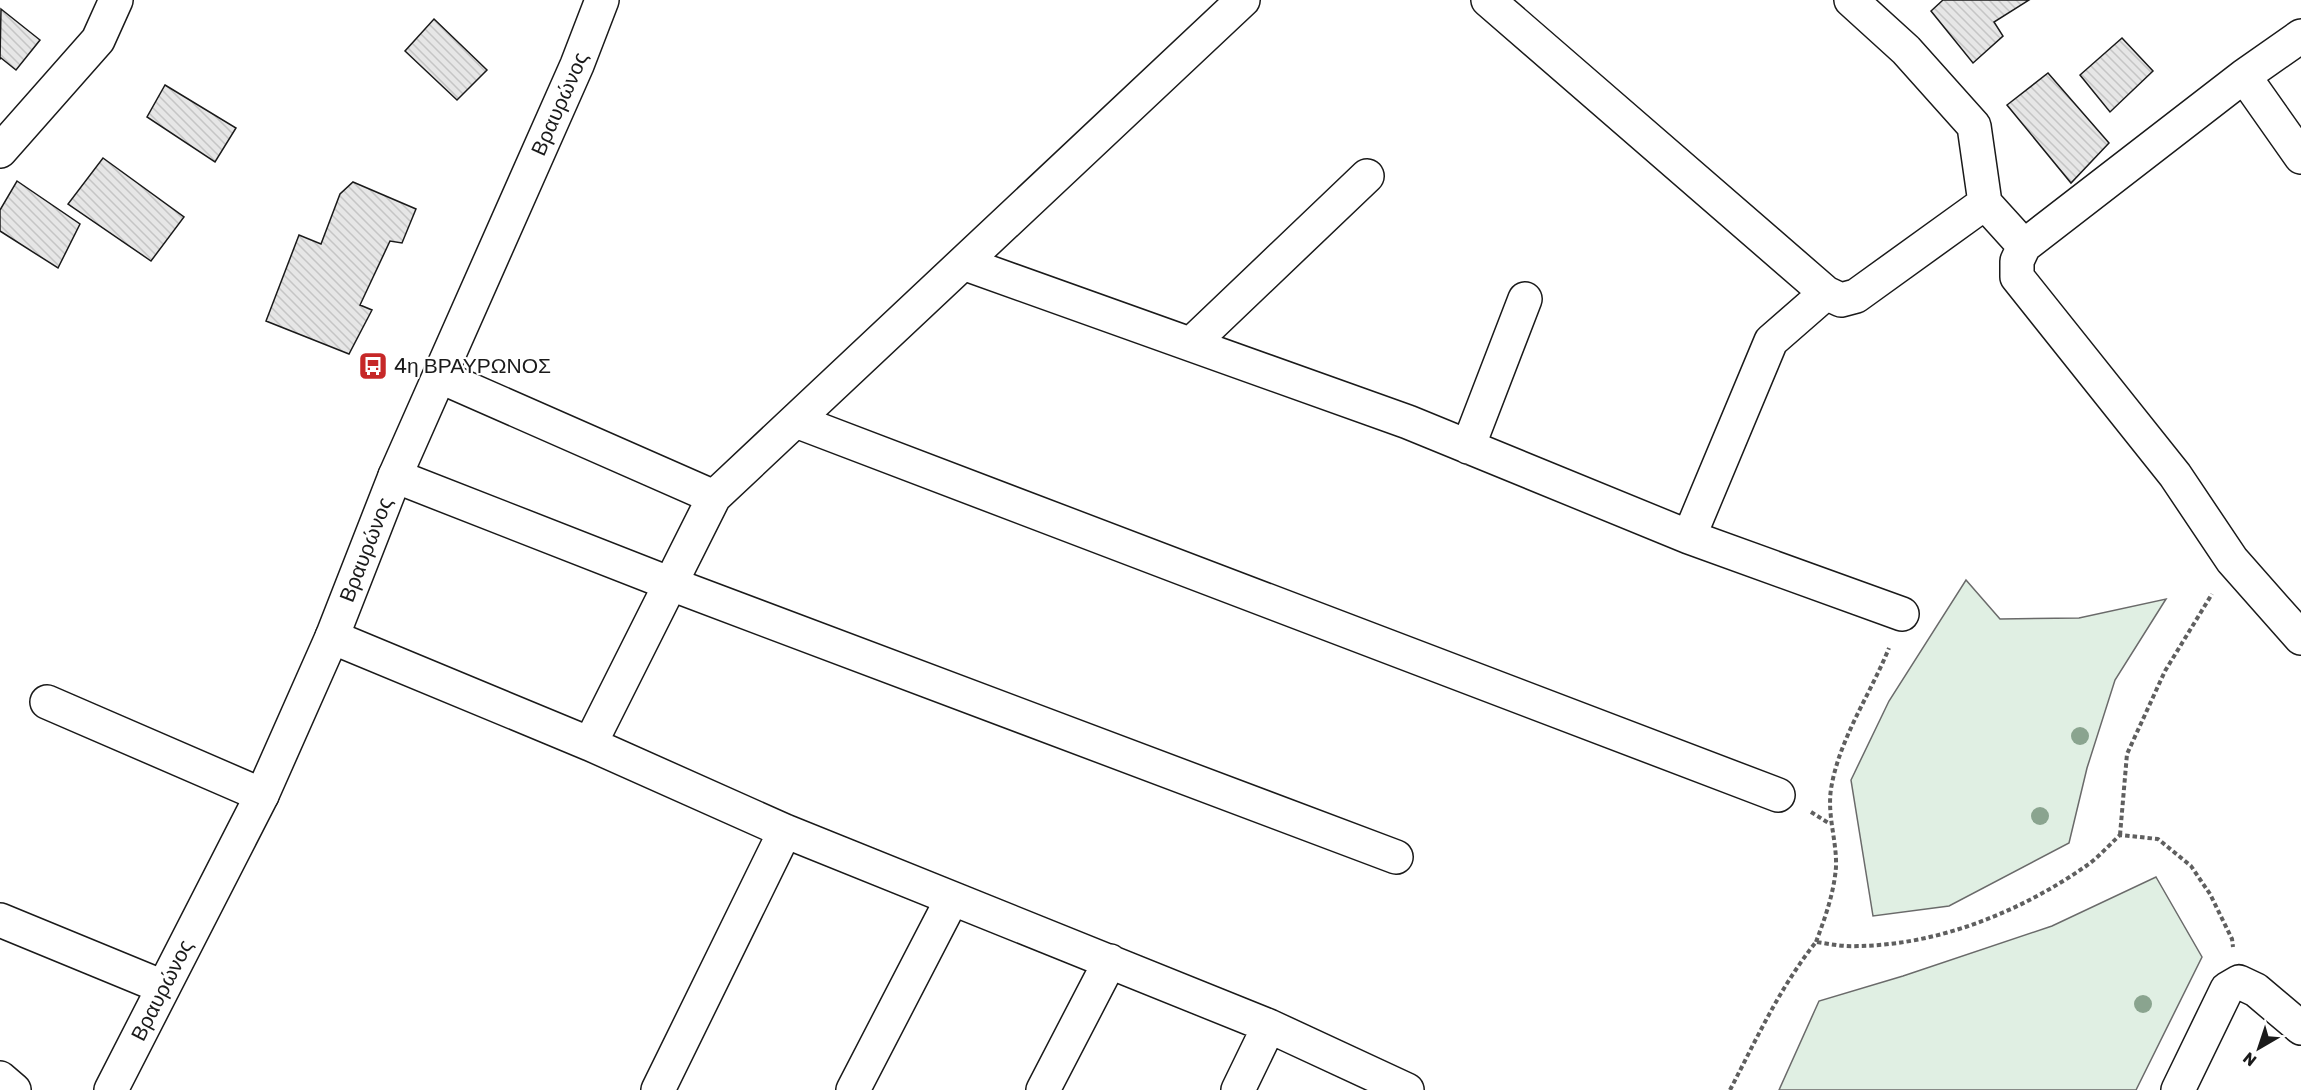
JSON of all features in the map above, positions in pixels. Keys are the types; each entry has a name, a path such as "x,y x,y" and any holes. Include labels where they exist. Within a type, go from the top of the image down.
{"street":[{"path":"6,132 98,40 116,0"},
{"name":"Βραυρώνος","path":"111,1090 262,795 332,636 395,476 441,377 602,0"},
{"path":"590,744 714,497 1243,0"},
{"path":"1488,0 1826,292 1841,300 1856,296 1985,203"},
{"path":"1851,0 1906,50 1974,126 1985,203 2024,246"},
{"path":"2301,36 2244,76 2024,246 2017,261 2017,276 2175,475 2232,560 2301,638"},
{"path":"2244,76 2301,157"},
{"path":"1191,344 1367,176"},
{"path":"963,263 1407,422 1689,537 1902,614"},
{"path":"1689,537 1772,341 1826,292"},
{"path":"1468,447 1525,299"},
{"path":"441,377 714,497"},
{"path":"796,421 1778,795"},
{"path":"395,476 671,584 1396,856"},
{"path":"332,636 590,744 785,831 1269,1026 1389,1086"},
{"path":"47,702 262,795"},
{"path":"658,1090 785,831"},
{"path":"853,1090 952,899"},
{"path":"0,920 163,987"},
{"path":"1043,1090 1110,961"},
{"path":"2178,1090 2227,989 2239,982 2256,990 2301,1028"},
{"path":"1238,1090 1269,1026"},
{"path":"0,1077 14,1090"}],"path":[{"path":"1816,942 1856,946 1894,944 1949,932 1998,915 2047,891 2088,865 2120,835 2127,754 2165,671 2232,560"},
{"path":"1730,1090 1772,1010 1816,942 1829,906 1836,865 1830,824 1831,790 1842,749 1902,614"},
{"path":"2120,835 2158,839 2191,866 2210,894 2232,939 2239,982"}],"green space":[{"path":"1966,580 2000,619 2079,618 2166,599 2115,680 2087,768 2069,843 1949,906 1873,916 1851,780 1889,701"},
{"path":"2156,877 2202,957 2136,1090 1779,1090 1819,1001 1903,976 2052,926"}],"building":[{"path":"1943,0 2029,0 1994,22 2003,36 1973,63 1931,11"},
{"path":"1,9 40,40 16,70 0,59"},
{"path":"434,19 487,70 457,100 405,51"},
{"path":"2122,38 2153,71 2110,112 2080,75"},
{"path":"2048,73 2109,143 2071,183 2007,105"},
{"path":"165,85 236,128 215,162 147,117"},
{"path":"103,158 184,217 151,261 68,204"},
{"path":"17,181 80,224 58,268 0,231 0,210"},
{"path":"353,182 416,209 402,243 390,241 360,305 372,310 349,354 266,321 299,235 321,244 340,194"}],"place":[{"name":"4η ΒΡΑΥΡΩΝΟΣ","path":"373,366"}]}
